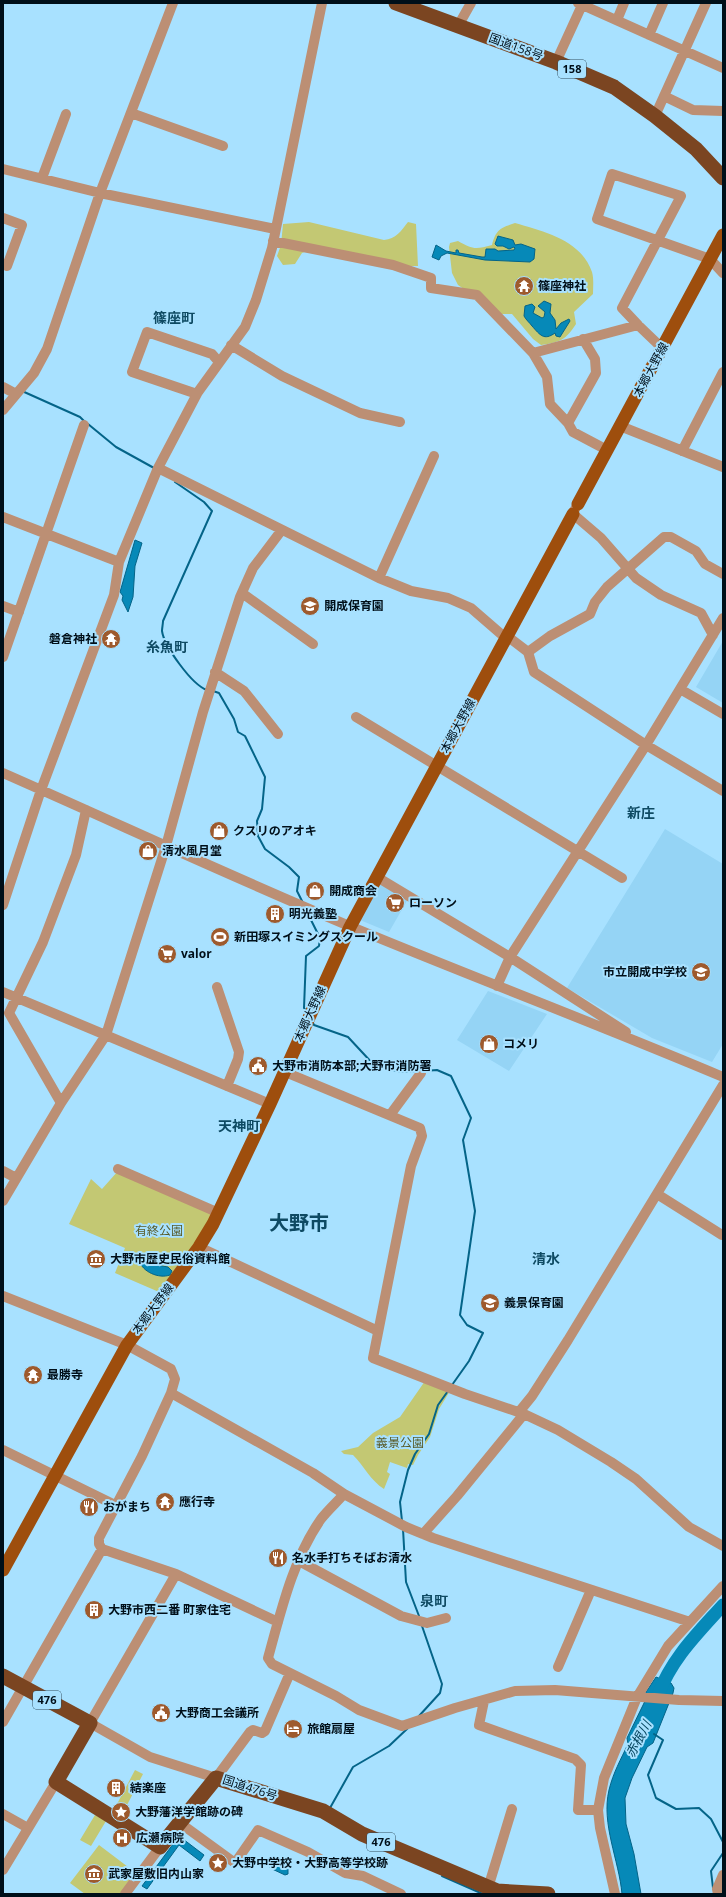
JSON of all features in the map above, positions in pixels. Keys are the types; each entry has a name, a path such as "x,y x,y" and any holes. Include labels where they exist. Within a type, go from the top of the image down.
{"highway":[{"name":"国道158号","path":"396,3 556,62 614,88 655,116 696,150 723,178"},
{"name":"476","path":"3,1676 90,1723"},
{"path":"90,1723 56,1782 160,1847"},
{"name":"国道476号","path":"160,1847 216,1778 327,1813 362,1834 488,1888 501,1892 548,1894"}],"main road":[{"name":"本郷大野線","path":"3,1570 127,1345 199,1247 219,1213 350,926 723,235"}],"street":[{"path":"3,410 34,373 47,349 100,193 173,3"},
{"path":"3,906 41,790 114,596 119,562 158,468 197,394 245,327 256,300 273,241 322,3"},
{"path":"458,26 471,3"},
{"path":"617,20 624,3"},
{"path":"649,35 663,3"},
{"path":"655,116 706,3"},
{"path":"556,62 581,4 723,68"},
{"path":"664,96 693,110 723,111"},
{"path":"131,113 223,146"},
{"path":"42,178 66,114"},
{"path":"3,168 100,193 275,229"},
{"path":"662,348 622,308 659,241 681,196 612,174 597,219 659,241 710,259 723,273"},
{"path":"3,218 22,225 7,266 3,264"},
{"path":"273,241 393,265 431,278 431,288 477,295 533,353 547,377 550,404 568,423 573,432 607,450"},
{"path":"533,353 638,325"},
{"path":"197,394 132,372 147,332 212,354 219,362"},
{"path":"568,423 596,372 594,359 583,339"},
{"path":"231,345 282,376 360,413 400,422"},
{"path":"682,451 723,372"},
{"path":"3,387 16,394"},
{"path":"3,657 84,425"},
{"path":"620,426 723,467"},
{"path":"379,578 434,456"},
{"path":"158,468 281,531 379,578 411,591 448,598 471,608 501,634 507,636 528,652 534,672 646,745 723,792"},
{"path":"576,509 636,578 661,595 701,613 713,635"},
{"path":"3,517 119,562"},
{"path":"3,1201 61,1103 106,1035 166,846 215,672 242,593 252,568 281,531"},
{"path":"528,652 550,636 590,614 595,602 628,568 664,537 671,537 696,551 705,564 723,574"},
{"path":"242,593 313,644"},
{"path":"3,606 18,612"},
{"path":"497,986 510,957 646,745 723,618"},
{"path":"215,672 244,691 278,734"},
{"path":"680,689 723,714"},
{"path":"356,717 622,878"},
{"path":"3,773 350,926 723,1077"},
{"path":"61,1103 9,1013 42,942 76,855 86,810"},
{"path":"377,876 510,957 642,1043"},
{"path":"217,987 239,1052 238,1060 227,1086"},
{"path":"3,992 270,1104"},
{"path":"284,1072 420,1128 422,1136 411,1166 373,1358 465,1394 522,1413 558,1430 611,1462 636,1480 689,1527 723,1546"},
{"path":"390,1116 422,1073"},
{"path":"423,1534 457,1496 522,1413 723,1085"},
{"path":"118,1169 219,1213"},
{"path":"3,1171 16,1178"},
{"path":"656,1194 722,1235"},
{"path":"199,1247 378,1331"},
{"path":"3,1296 127,1345 171,1369 175,1379 171,1393 117,1506 99,1538 99,1544 102,1549 176,1574 278,1622"},
{"path":"171,1393 313,1473 344,1494 423,1534 690,1622"},
{"path":"3,1450 117,1506"},
{"path":"344,1494 320,1521 299,1561 278,1622 268,1658 272,1664 336,1696 360,1710 402,1726 455,1708 515,1691 555,1690 674,1700 723,1701"},
{"path":"3,1722 102,1549"},
{"path":"299,1561 402,1616 427,1623 446,1618"},
{"path":"176,1574 90,1723 150,1757 216,1778 250,1732 253,1730 262,1733 265,1731 290,1673"},
{"path":"615,1894 600,1828 598,1810 604,1778 640,1697 668,1646 723,1586"},
{"path":"558,1667 591,1590"},
{"path":"484,1701 479,1725 574,1759 581,1765 578,1810 598,1810"},
{"path":"3,1870 56,1782"},
{"path":"488,1888 512,1809"},
{"path":"3,1814 28,1828"},
{"path":"180,1823 235,1863 258,1830 308,1852 345,1873 363,1876 401,1894"},
{"path":"125,1894 160,1847"},
{"path":"718,1894 717,1889 723,1875"}],"shaded area":[{"path":"723,641 723,703 696,687"},
{"path":"665,829 723,864 723,1044 712,1062 652,1038 567,988"},
{"path":"380,882 408,899 389,932 360,920"},
{"path":"488,991 547,1014 509,1071 457,1040"}],"green space":[{"path":"309,222 384,240 395,236 408,222 416,224 418,266 402,266 312,249 302,253 295,264 283,265 277,256 281,245 283,224"},
{"path":"515,223 550,234 571,245 580,252 587,261 592,272 593,294 574,312 576,324 569,334 553,343 541,345 533,339 512,314 501,314 458,285 452,273 449,247 450,243 458,241 474,248 492,245 497,232 506,226"},
{"name":"有終公園","path":"118,1171 211,1212 213,1218 159,1292 115,1273 125,1248 69,1224 91,1179 102,1189"},
{"name":"義景公園","path":"425,1381 450,1391 439,1409 430,1437 413,1465 408,1464 407,1468 390,1462 387,1472 390,1474 384,1489 371,1478 353,1455 344,1454 341,1451 358,1447 373,1433 400,1417"},
{"path":"135,1770 143,1774 125,1809 117,1804"},
{"path":"95,1815 106,1821 91,1846 80,1840"},
{"path":"99,1845 136,1873 120,1894 85,1894 70,1883"}],"water":[{"path":"498,236 513,240 515,245 521,244 535,249 534,259 530,262 485,260 447,253 441,256 439,260 432,257 436,245 446,251 456,253 456,250 458,250 459,253 482,257 485,257 486,249 495,249 498,251 514,250 514,247 509,249 503,246 497,246 495,244"},
{"path":"544,301 551,304 550,313 555,320 556,329 561,323 569,319 570,321 560,337 556,336 555,333 548,337 542,336 524,316 525,306 532,304 535,307 533,313 542,318 544,317 545,312 538,306"},
{"path":"135,540 142,543 135,566 133,597 128,612 122,600 123,596 120,592"},
{"path":"145,1254 152,1256 157,1265 168,1267 172,1271 170,1275 161,1276 147,1271 139,1260 142,1255"},
{"path":"656,1677 671,1683 674,1688 653,1743 647,1747 632,1778 625,1798 626,1824 634,1854 641,1894 622,1894 607,1816 609,1790 615,1772 628,1744 627,1738 645,1701 646,1692"},
{"path":"179,1836 204,1855 200,1861 179,1845 147,1889 142,1886"},
{"path":"270,1862 288,1868 288,1874 285,1875 270,1868"}],"waterway":[{"path":"22,391 80,417 85,422"},
{"path":"88,424 116,447 154,468"},
{"path":"175,482 204,502 212,511 163,621 162,631 173,655 194,681 207,690"},
{"path":"213,691 219,693 234,719 238,732 245,736 265,777 262,809 257,821 258,836 265,849 289,867 299,877 297,891 303,903"},
{"path":"307,912 320,938 319,946 306,956 304,1008 307,1012"},
{"path":"313,1023 314,1025 348,1037 374,1065 401,1072 418,1071"},
{"path":"424,1071 437,1070 451,1076 471,1118 463,1140 475,1211 460,1315 467,1325 483,1333 469,1361 452,1385"},
{"path":"402,1521 400,1502 408,1470 415,1454 429,1434 438,1405 448,1391"},
{"path":"403,1529 406,1582 419,1616"},
{"name":"赤根川","path":"658,1695 670,1669 695,1636 723,1605"},
{"path":"419,1716 440,1693 442,1684 422,1626"},
{"path":"330,1808 353,1767 389,1746 408,1728"},
{"path":"654,1734 663,1740 648,1775 656,1798 676,1809 699,1808 711,1819 723,1842"},
{"path":"713,1888 711,1871 723,1853"},
{"path":"442,1876 483,1894"}],"place":[{"name":"篠座神社","path":"524,286"},
{"name":"開成保育園","path":"310,606"},
{"name":"磐倉神社","path":"111,639"},
{"name":"クスリのアオキ","path":"219,831"},
{"name":"清水風月堂","path":"148,851"},
{"name":"開成商会","path":"315,891"},
{"name":"ローソン","path":"395,903"},
{"name":"明光義塾","path":"275,914"},
{"name":"新田塚スイミングスクール","path":"220,937"},
{"name":"valor","path":"167,954"},
{"name":"市立開成中学校","path":"701,972"},
{"name":"コメリ","path":"489,1044"},
{"name":"大野市消防本部;大野市消防署","path":"258,1066"},
{"name":"大野市歴史民俗資料館","path":"96,1259"},
{"name":"義景保育園","path":"490,1303"},
{"name":"最勝寺","path":"33,1375"},
{"name":"應行寺","path":"165,1502"},
{"name":"おがまち","path":"89,1507"},
{"name":"名水手打ちそばお清水","path":"278,1558"},
{"name":"大野市西二番 町家住宅","path":"94,1610"},
{"name":"大野商工会議所","path":"161,1713"},
{"name":"旅館扇屋","path":"293,1729"},
{"name":"結楽座","path":"116,1788"},
{"name":"大野藩洋学館跡の碑","path":"121,1812"},
{"name":"広瀬病院","path":"122,1838"},
{"name":"大野中学校・大野高等学校跡","path":"218,1863"},
{"name":"武家屋敷旧内山家","path":"94,1874"}],"district":[{"name":"篠座町","path":"174,318"},
{"name":"糸魚町","path":"167,647"},
{"name":"新庄","path":"641,813"},
{"name":"天神町","path":"239,1126"},
{"name":"大野市","path":"299,1223"},
{"name":"清水","path":"546,1259"},
{"name":"泉町","path":"434,1601"}]}
